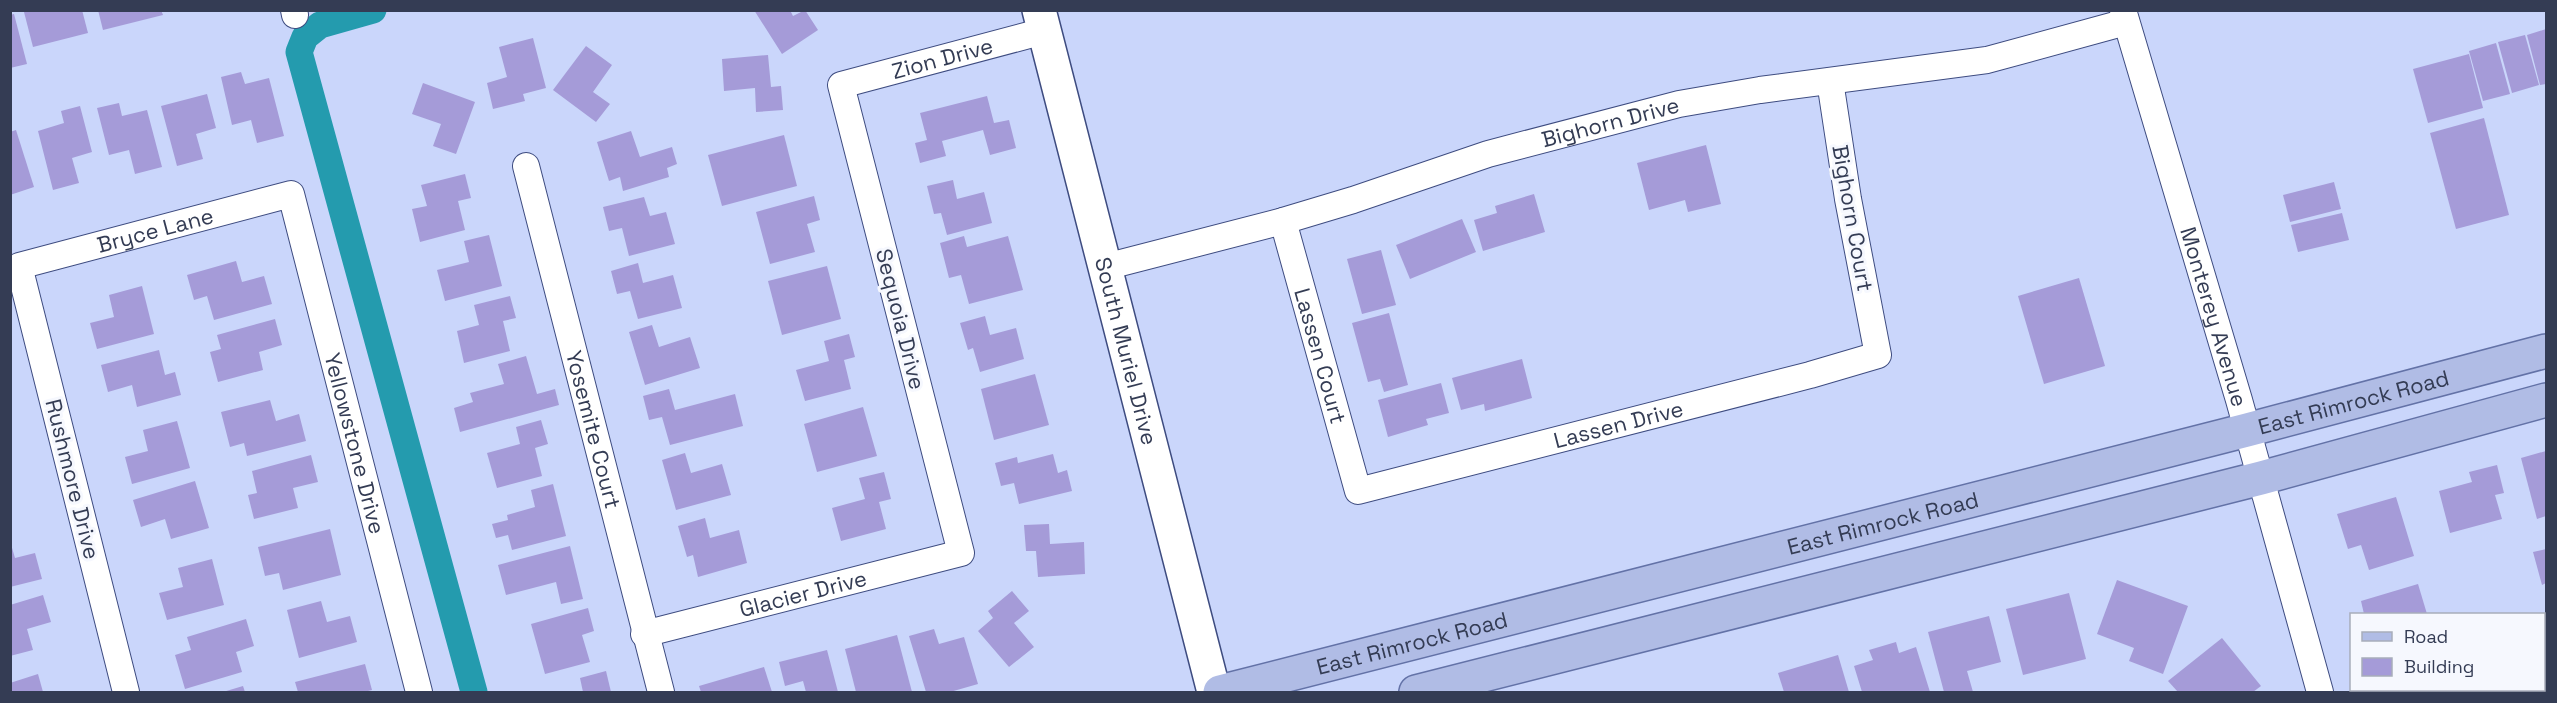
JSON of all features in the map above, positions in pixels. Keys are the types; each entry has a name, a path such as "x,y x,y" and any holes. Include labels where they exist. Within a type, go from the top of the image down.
{"main road":[{"name":"East Rimrock Road","path":"1220,693 2547,351"},
{"path":"1416,693 2260,478 2547,400"}],"street":[{"name":"Bighorn Drive","path":"1105,267 1283,221 1384,190 1488,154 1668,107 1760,90 1987,60 2125,16"},
{"name":"Monterey Avenue","path":"2125,16 2247,430 2320,693"},
{"name":"Zion Drive","path":"841,85 1042,21"},
{"name":"South Muriel Drive","path":"1042,21 1214,693"},
{"name":"Bighorn Court","path":"1830,81 1848,199 1878,355"},
{"name":"Sequoia Drive","path":"841,85 961,553"},
{"name":"Yosemite Court","path":"526,165 661,693"},
{"name":"Bryce Lane","path":"19,266 291,194"},
{"name":"Yellowstone Drive","path":"291,194 419,693"},
{"name":"Lassen Court","path":"1283,221 1358,491"},
{"name":"Rushmore Drive","path":"19,266 126,693"},
{"name":"Lassen Drive","path":"1358,491 1810,375 1878,355"},
{"name":"Glacier Drive","path":"644,633 961,553"}],"building":[{"path":"82,10 88,33 33,47 24,12"},
{"path":"98,10 161,10 163,15 103,30"},
{"path":"754,10 790,10 793,16 805,10 818,30 782,54"},
{"path":"14,14 27,64 10,68 10,15"},
{"path":"2546,29 2546,84 2540,85 2527,35"},
{"path":"2525,35 2539,85 2512,93 2498,42"},
{"path":"533,38 546,88 523,94 525,101 493,109 487,83 507,77 499,47"},
{"path":"2496,43 2510,94 2483,101 2469,51"},
{"path":"586,46 612,65 593,92 610,104 596,122 553,90"},
{"path":"2469,54 2483,108 2428,123 2413,69"},
{"path":"768,55 771,87 781,86 783,110 756,112 755,88 724,91 722,59"},
{"path":"241,72 245,84 269,78 284,136 257,143 251,120 232,125 221,77"},
{"path":"423,83 475,102 456,154 433,146 441,124 412,114"},
{"path":"207,94 216,128 196,134 203,159 177,166 161,106"},
{"path":"987,96 994,123 1009,120 1016,148 990,155 983,130 942,141 946,156 920,163 915,143 927,140 920,113"},
{"path":"119,103 122,116 147,110 162,167 135,174 129,150 109,155 97,108"},
{"path":"80,106 92,152 72,158 79,183 53,190 38,131 64,123 61,111"},
{"path":"2484,118 2509,215 2456,229 2430,133"},
{"path":"16,130 34,187 10,195 10,132"},
{"path":"631,131 640,157 672,147 677,164 667,168 669,177 623,191 620,177 609,181 597,142"},
{"path":"784,135 797,186 722,206 708,155"},
{"path":"1706,145 1721,204 1688,212 1685,200 1649,210 1637,163"},
{"path":"465,174 471,198 458,201 465,230 420,242 412,209 427,206 421,185"},
{"path":"953,180 957,199 984,192 992,223 947,235 941,213 934,214 927,186"},
{"path":"2334,182 2341,209 2290,222 2283,195"},
{"path":"1534,194 1545,232 1483,251 1474,220 1497,213 1495,206"},
{"path":"814,196 820,220 807,224 815,252 770,264 756,212"},
{"path":"644,197 650,216 666,212 675,244 629,256 622,228 609,231 603,207"},
{"path":"2342,213 2349,240 2298,252 2291,225"},
{"path":"1462,219 1476,252 1410,279 1396,245"},
{"path":"489,235 502,286 445,301 437,270 469,262 464,241"},
{"path":"964,236 967,247 1008,236 1023,290 969,304 961,275 949,278 940,243"},
{"path":"1381,250 1396,305 1362,314 1347,259"},
{"path":"236,261 242,282 264,276 272,304 214,320 207,296 194,300 187,275"},
{"path":"638,263 643,283 673,275 682,308 638,319 630,291 617,294 611,271"},
{"path":"827,266 841,319 782,335 768,281"},
{"path":"2079,278 2105,366 2044,384 2018,296"},
{"path":"142,286 154,334 97,349 90,323 114,317 109,295"},
{"path":"510,296 516,318 503,321 510,351 464,363 457,331 479,325 474,305"},
{"path":"1389,313 1408,385 1384,392 1380,379 1368,382 1352,323"},
{"path":"985,316 990,335 1016,328 1024,359 980,372 973,348 968,350 960,323"},
{"path":"275,319 282,345 259,352 263,370 218,382 210,352 221,349 217,335"},
{"path":"652,325 659,347 690,337 700,368 645,385 629,332"},
{"path":"849,334 855,357 844,360 851,389 805,401 796,370 829,361 824,341"},
{"path":"159,350 165,375 175,372 181,395 137,407 132,385 108,392 101,365"},
{"path":"526,356 537,394 555,389 559,405 460,432 454,408 473,402 470,393 504,384 498,364"},
{"path":"1522,359 1532,398 1485,411 1484,404 1461,410 1452,378"},
{"path":"1035,374 1049,425 994,440 981,389"},
{"path":"1441,383 1449,413 1426,419 1428,425 1388,437 1378,400"},
{"path":"669,389 675,410 735,394 743,426 670,445 662,417 649,420 643,396"},
{"path":"270,400 276,421 299,414 306,441 247,456 244,443 230,447 221,412"},
{"path":"863,407 877,456 817,472 804,424"},
{"path":"541,420 548,444 535,448 542,476 497,488 487,453 520,444 516,427"},
{"path":"177,421 190,468 132,484 125,457 148,451 143,430"},
{"path":"2546,451 2546,516 2537,519 2521,458"},
{"path":"685,453 691,473 722,464 731,495 676,510 662,460"},
{"path":"1053,454 1058,473 1067,470 1072,491 1019,504 1014,483 1001,486 995,463 1017,457 1018,463"},
{"path":"311,455 318,482 293,488 298,508 254,519 248,495 257,493 252,471"},
{"path":"2497,465 2504,493 2495,495 2502,519 2450,533 2439,491 2472,482 2469,472"},
{"path":"884,472 891,499 879,502 886,529 841,541 832,508 865,499 859,478"},
{"path":"195,481 209,528 171,539 165,519 141,527 133,500"},
{"path":"553,484 566,536 512,550 508,535 496,538 492,524 508,520 507,515 535,507 531,490"},
{"path":"2396,497 2414,556 2369,570 2361,545 2348,549 2337,514"},
{"path":"705,518 710,538 739,530 747,563 698,577 693,555 687,557 678,526"},
{"path":"1049,524 1050,544 1084,542 1085,574 1038,577 1036,551 1026,551 1024,525"},
{"path":"330,529 341,575 283,590 279,573 265,576 258,547"},
{"path":"10,541 15,558 35,553 42,579 10,587"},
{"path":"570,546 583,599 561,604 556,582 506,595 498,565"},
{"path":"2546,549 2546,583 2542,585 2533,552"},
{"path":"212,559 224,605 167,620 159,593 183,587 178,568"},
{"path":"2117,580 2188,606 2163,674 2129,661 2134,648 2097,634"},
{"path":"2418,584 2427,613 2364,613 2361,601"},
{"path":"1012,591 1029,611 1014,623 1034,647 1009,667 978,631 993,618 988,611"},
{"path":"2069,593 2086,659 2023,675 2006,609"},
{"path":"43,595 51,622 27,629 33,650 10,656 10,605"},
{"path":"321,601 327,622 350,616 357,642 299,658 287,610"},
{"path":"588,608 594,631 582,635 590,662 545,674 531,624"},
{"path":"1989,616 2001,662 1967,671 1973,692 1944,692 1928,632"},
{"path":"246,619 254,646 236,652 242,672 185,689 175,655 191,650 187,637"},
{"path":"934,629 939,644 964,637 978,684 950,692 926,692 909,636"},
{"path":"897,635 912,692 856,692 845,649"},
{"path":"2222,638 2261,686 2253,692 2178,692 2168,681"},
{"path":"1896,642 1899,653 1916,647 1930,692 1862,692 1854,666 1873,660 1869,650"},
{"path":"827,650 838,692 806,692 803,681 785,686 779,662"},
{"path":"1838,655 1849,692 1784,692 1778,673"},
{"path":"365,664 372,690 298,692 295,682"},
{"path":"764,667 772,692 701,692 699,686"},
{"path":"606,671 611,692 583,692 580,678"},
{"path":"38,674 43,692 10,692 10,683"},
{"path":"243,686 245,692 223,692"},
{"path":"2392,691 2443,692 2392,692"}],"waterway":[{"path":"373,10 320,25 305,37 299,52 474,692"}]}
